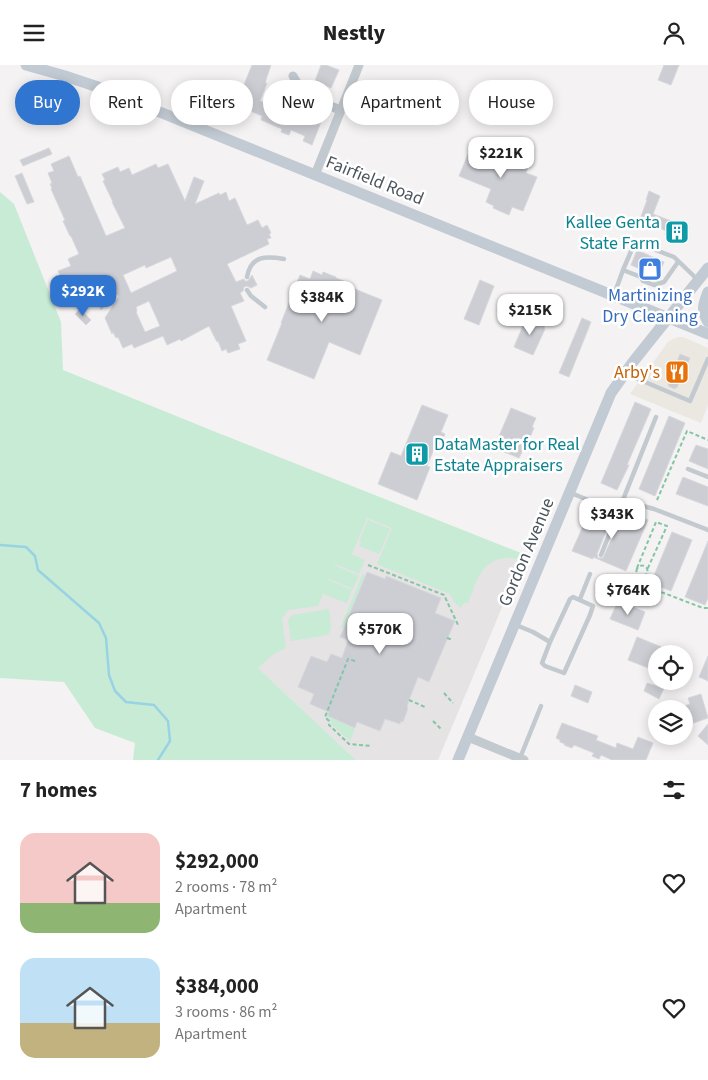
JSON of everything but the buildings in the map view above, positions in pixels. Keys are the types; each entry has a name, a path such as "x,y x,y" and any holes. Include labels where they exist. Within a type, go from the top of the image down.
{"main road":[{"name":"Fairfield Road","path":"26,65 65,75 98,87 708,335"},
{"name":"Gordon Avenue","path":"458,760 611,393 667,318 708,268"},
{"path":"708,292 703,310 708,322"}],"street":[{"path":"315,175 359,65"},
{"path":"293,76 304,95 340,110"},
{"path":"468,737 521,759"}],"lane":[{"path":"613,296 635,242 674,257 698,281"},
{"path":"247,277 253,263 260,258 284,259"},
{"path":"623,270 641,277 643,281 654,285 664,282 678,261"},
{"path":"247,290 251,296 266,307"},
{"path":"625,373 690,401 708,359"},
{"path":"601,555 656,417"},
{"path":"688,469 708,477"},
{"path":"569,493 593,502 622,505 632,503 654,509 708,530"},
{"path":"580,599 590,574"},
{"path":"573,597 593,605 564,673 544,667 542,663 550,643 570,599 573,597"},
{"path":"515,625 533,632 550,643"},
{"path":"521,759 540,706"}],"path":[{"path":"657,500 687,431 707,440 708,434"},
{"path":"644,576 640,577 636,571 656,522 667,526 647,570 647,574 644,576 648,587 708,608"},
{"path":"368,565 444,595 459,627"},
{"path":"637,568 644,566 647,570"},
{"path":"447,638 453,640"},
{"path":"355,661 348,659 325,717 329,721 329,725 349,744 371,746"},
{"path":"339,681 343,683"},
{"path":"444,693 453,703"},
{"path":"409,700 425,707"},
{"path":"433,721 442,730"}],"shaded area":[{"path":"678,337 683,337 708,348 708,405 701,423 630,394 668,342"},
{"path":"223,435 524,555 438,760 356,760 240,651"}],"green space":[{"path":"0,192 14,204 61,322 63,370 521,553 518,559 506,558 490,563 479,576 468,603 464,603 461,608 454,602 450,594 377,564 392,528 367,518 352,554 341,550 365,560 359,574 334,565 359,576 353,589 328,580 352,590 347,603 323,594 318,606 288,610 282,619 286,648 275,653 258,668 356,760 133,760 135,743 95,728 64,682 0,678"},
{"path":"368,520 390,529 379,554 359,546"},
{"path":"363,573 365,577 344,628 340,629"},
{"path":"329,609 331,628 328,635 291,641 288,620 292,615"},
{"path":"332,701 328,716 355,728 350,741 331,724 326,715"}],"waterway":[{"path":"0,545 26,547 35,556 38,570 99,623 106,638 109,675 115,691 126,702 154,705 168,721 170,741 158,760"}],"place":[{"name":"Kallee Genta State Farm","path":"677,232"},
{"name":"Martinizing Dry Cleaning","path":"650,269"},
{"name":"Arby's","path":"677,372"},
{"name":"DataMaster for Real Estate Appraisers","path":"417,454"}]}
